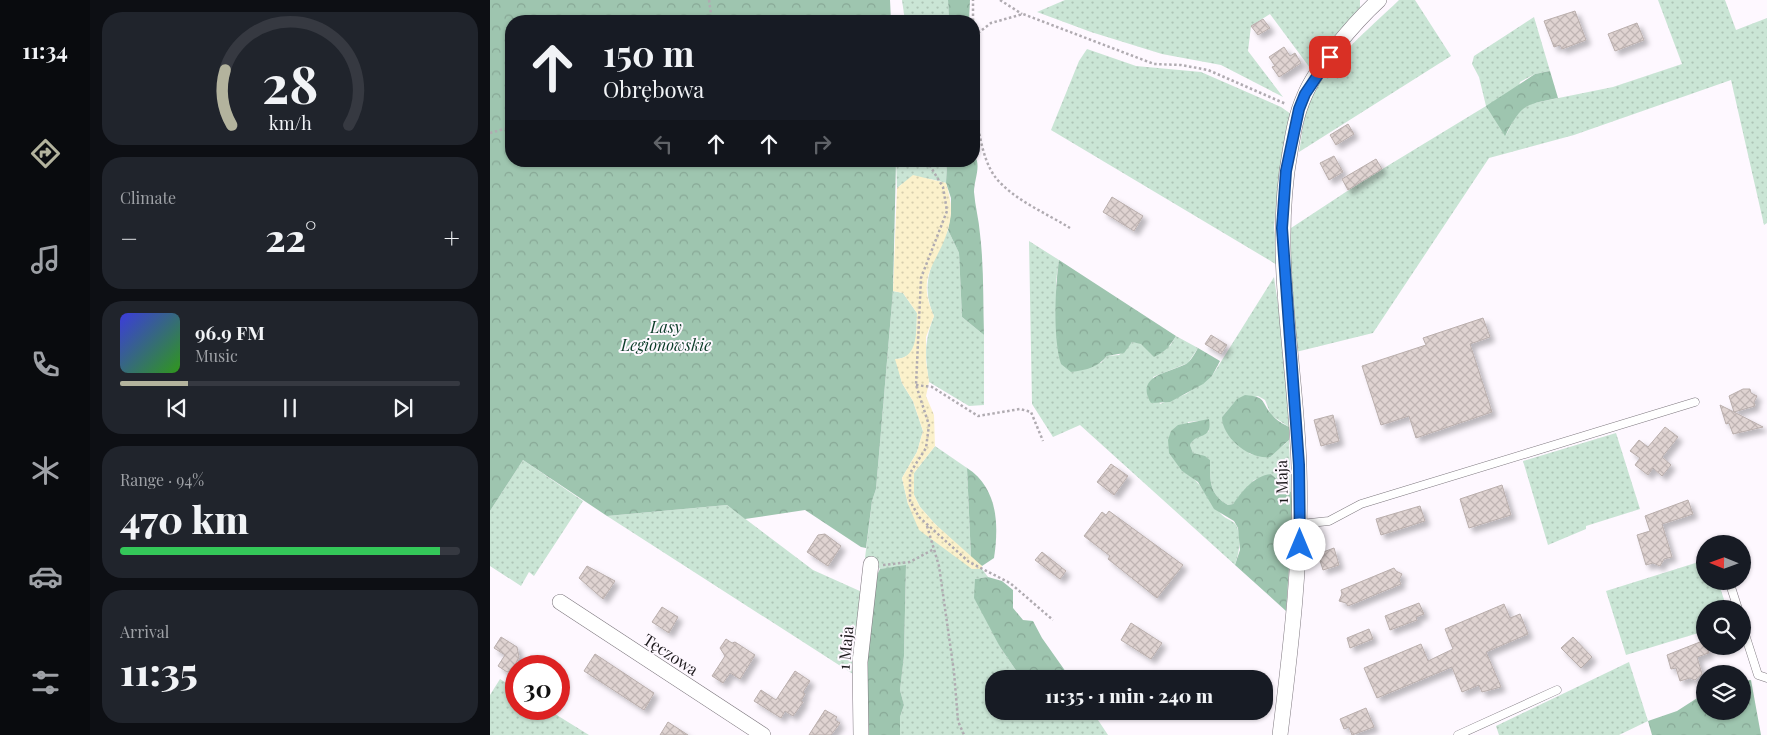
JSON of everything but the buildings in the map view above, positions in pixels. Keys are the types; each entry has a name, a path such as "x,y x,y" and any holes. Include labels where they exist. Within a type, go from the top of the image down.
{"street":[{"name":"1 Maja","path":"1280,735 1291,644 1300,524 1299,465 1282,228 1286,171 1299,109 1318,72 1366,12 1379,0"},
{"name":"1 Maja","path":"861,735 860,662 871,564"},
{"name":"Tęczowa","path":"560,602 763,735"}],"lane":[{"path":"1300,524 1329,521 1361,504 1695,402"},
{"path":"1751,653 1758,676 1767,678"},
{"path":"1458,735 1557,690"}],"path":[{"path":"709,0 711,15"},
{"path":"973,0 973,15"},
{"path":"1001,0 1022,14 1154,64 1181,64 1208,70 1299,109"},
{"path":"980,31 991,23 1022,14"},
{"path":"490,133 505,129"},
{"path":"980,131 988,164 997,178 1016,194 1070,228"},
{"path":"932,167 944,187 946,211 922,278 916,385 929,425 926,448 910,473 910,501 919,517 969,562 1010,583 1053,620"},
{"path":"916,385 932,387 978,416 1020,409 1031,412 1043,441"},
{"path":"927,524 939,566 954,672 958,721 964,735"},
{"path":"871,564 884,565 910,562 934,549"}],"green space":[{"name":"Lasy Legionowskie","path":"490,0 890,0 891,15 505,15 505,167 896,167 893,291 876,489 872,501 866,548 861,547 805,510 745,519 727,505 607,516 523,460 490,511"},
{"path":"902,0 948,0 949,15 904,15"},
{"path":"948,0 970,0 969,15 949,15"},
{"path":"1065,0 1360,0 1360,15 1310,68 1270,14 1251,26 1248,51 1283,97 1221,65 1162,54 1091,32 1037,12"},
{"path":"1399,0 1415,0 1451,56 1299,152 1306,113 1310,100 1318,86 1338,59"},
{"path":"1658,0 1725,0 1736,30 1767,18 1767,223 1764,225 1731,80 1574,135 1489,158 1373,333 1296,352 1288,230 1361,182 1486,106 1479,77 1472,64 1474,56 1534,17 1550,71 1535,74 1520,82 1506,135 1518,111 1529,104 1613,87 1682,64"},
{"path":"1087,49 1136,66 1201,72 1281,107 1291,114 1278,186 1274,227 1279,266 1051,130 1079,61"},
{"path":"1550,71 1558,98 1538,102 1525,108 1520,112 1505,136 1486,106 1535,74"},
{"path":"896,167 947,167 946,183 920,178 909,180 897,188"},
{"path":"947,167 977,167 974,192 982,259 984,335 962,317 959,253 948,230 951,198 946,183"},
{"path":"948,230 959,253 962,317 984,335 984,405 969,406 929,382 926,349 928,333 934,316 928,293 928,282 937,251"},
{"path":"1029,241 1059,260 1056,281 1058,345 1101,363 1107,356 1119,355 1132,342 1170,346 1176,336 1198,348 1188,363 1153,377 1160,404 1186,394 1212,376 1274,277 1284,345 1289,427 1271,415 1265,400 1258,396 1234,403 1222,417 1250,454 1261,455 1272,452 1289,440 1291,492 1271,474 1254,480 1233,504 1228,505 1222,501 1212,486 1210,460 1193,453 1190,445 1191,441 1209,431 1198,421 1188,422 1182,471 1195,480 1222,515 1234,522 1237,527 1239,543 1235,565 1080,425 1053,437 1032,404"},
{"path":"1059,260 1176,336 1172,343 1154,357 1141,344 1132,342 1124,353 1107,356 1091,368 1071,372 1061,364 1058,353 1056,284"},
{"path":"893,291 903,293 917,313 916,336 913,349 904,358 896,359 902,383 913,401 923,431 917,452 902,478 908,504 972,569 982,569 988,577 975,579 1000,647 1016,670 985,670 985,720 1098,720 1108,735 900,735 900,717 904,705 900,690 904,656 906,566 880,569 873,560 865,558 872,501 876,489"},
{"path":"1198,348 1220,361 1212,376 1203,384 1170,402 1151,403 1147,394 1147,386 1151,381 1156,376 1186,364"},
{"path":"1245,395 1260,399 1274,417 1289,427 1289,440 1270,457 1254,455 1246,451 1232,440 1223,425 1222,417 1237,399"},
{"path":"1209,419 1210,426 1208,431 1192,441 1190,445 1193,453 1205,456 1210,460 1212,486 1222,501 1228,505 1233,504 1254,481 1271,474 1291,492 1293,511 1286,611 1235,565 1240,550 1238,528 1234,521 1214,509 1198,482 1182,471 1169,453 1168,440 1171,431 1178,425"},
{"path":"1616,433 1640,509 1586,526 1586,529 1548,545 1523,461"},
{"path":"935,446 967,468 971,558 935,524 920,507 914,495 914,473"},
{"path":"523,460 583,501 534,576 529,572 521,586 490,566 490,511"},
{"path":"967,468 985,486 994,508 996,520 994,558 982,566 971,558"},
{"path":"727,505 813,570 862,592 856,676 607,516"},
{"path":"1696,563 1696,590 1721,590 1724,600 1696,600 1696,634 1626,655 1606,591"},
{"path":"906,565 904,656 900,690 904,705 900,717 900,735 864,735 871,587 880,569"},
{"path":"988,577 1002,581 1013,590 1013,608 1023,620 1033,621 1042,638 1065,670 1016,670 1000,647 974,598 975,579"},
{"path":"1629,662 1648,721 1619,735 1499,735 1496,726"},
{"path":"500,679 505,682 505,720 565,720 589,735 490,735 490,695"},
{"path":"1751,680 1761,735 1652,735 1648,721 1677,711 1696,699 1696,720 1751,720"}],"sand":[{"path":"913,175 946,183 951,212 950,223 944,241 927,280 929,302 934,316 926,337 926,361 929,382 926,396 934,415 935,446 914,473 914,495 920,507 935,524 982,566 982,569 972,569 919,530 908,504 902,478 917,452 923,431 913,401 902,383 895,359 903,358 908,354 915,342 916,335 917,313 903,293 893,291 897,188"}],"route":[{"path":"1300,545 1299,465 1282,228 1286,171 1299,109 1305,94 1318,72 1330,57"}]}
